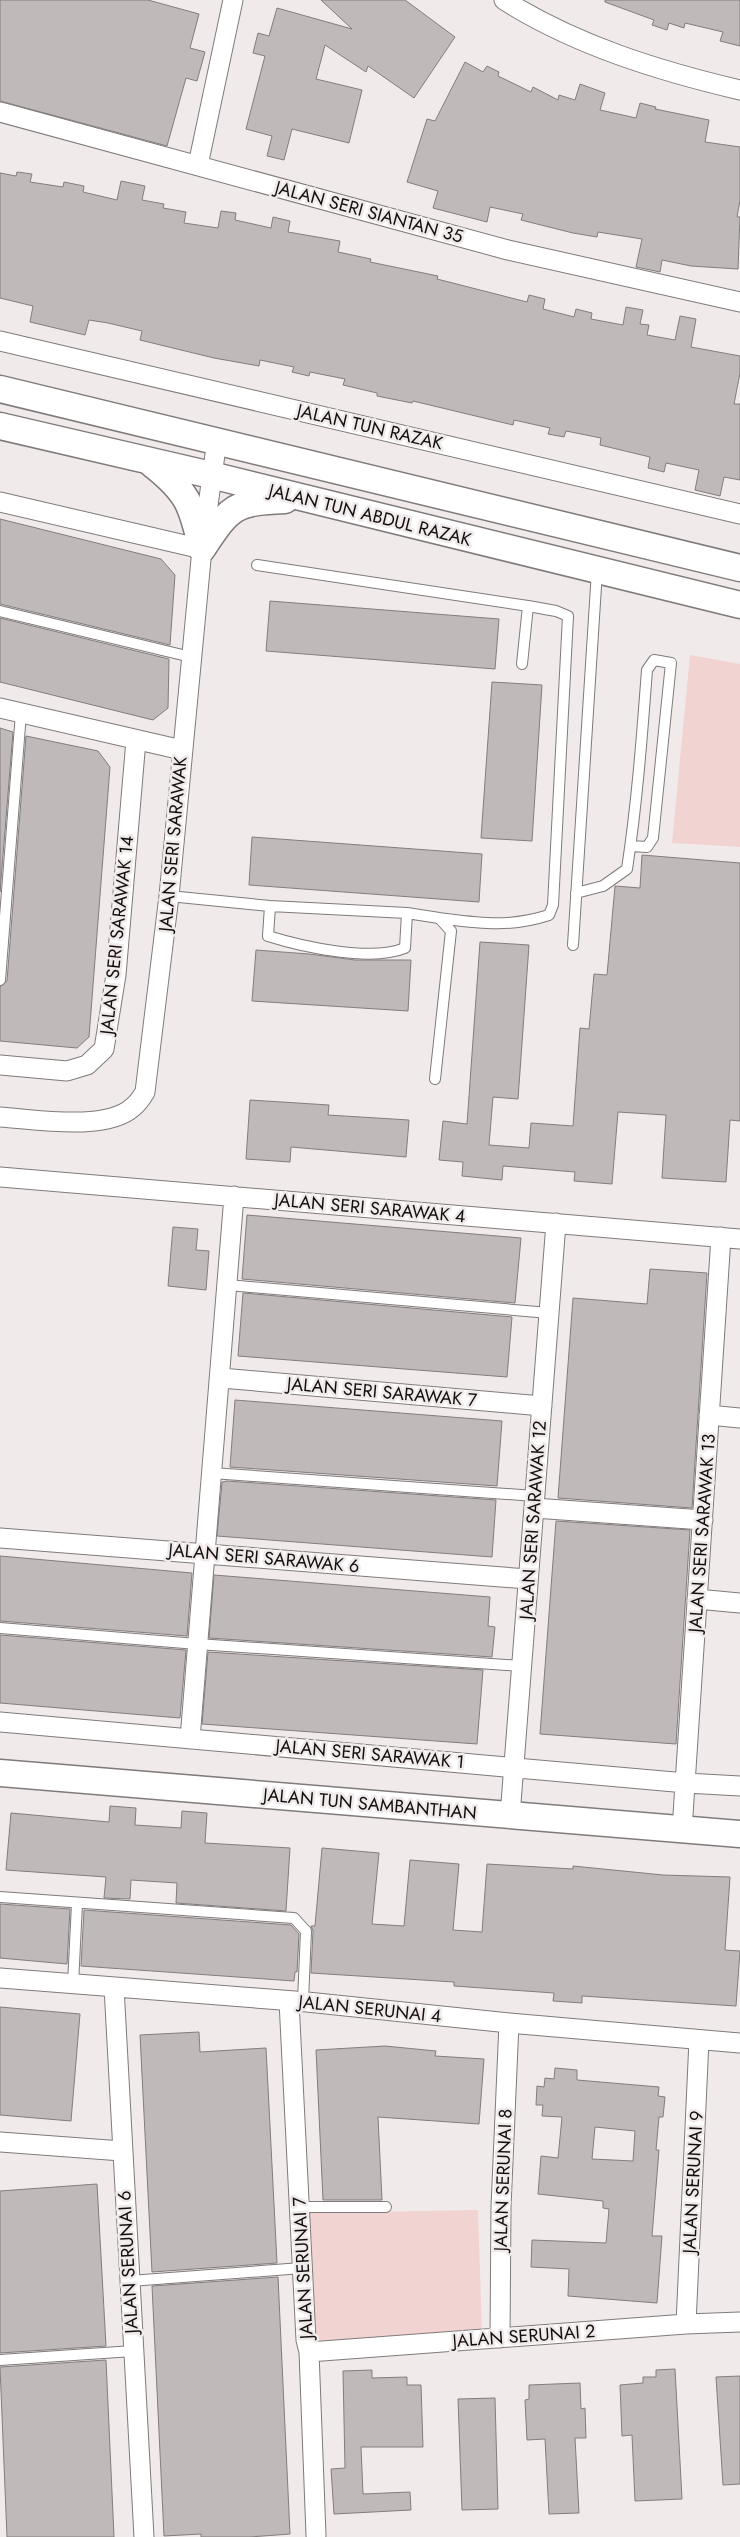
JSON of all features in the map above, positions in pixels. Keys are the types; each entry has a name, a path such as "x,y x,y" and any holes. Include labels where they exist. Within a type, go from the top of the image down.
{"main road":[{"name":"JALAN TUN ABDUL RAZAK","path":"0,389 740,568"},
{"name":"JALAN TUN ABDUL RAZAK","path":"0,426 211,475 597,572 740,605"},
{"path":"147,460 174,481 184,494 194,512 202,549"},
{"path":"376,516 384,483"},
{"path":"202,549 225,515 239,506 263,501 309,499"},
{"name":"JALAN TUN SAMBANTHAN","path":"0,1773 740,1834"}],"street":[{"path":"198,165 233,0"},
{"path":"504,0 568,34 617,54 697,80 740,90"},
{"name":"JALAN SERI SIANTAN 35","path":"0,112 508,250 740,302"},
{"name":"JALAN TUN RAZAK","path":"0,341 740,514"},
{"name":"JALAN SERI SARAWAK","path":"0,1117 68,1122 110,1119 132,1108 146,1092 169,896 202,549 217,440"},
{"path":"0,502 202,549"},
{"path":"0,708 182,750"},
{"name":"JALAN SERI SARAWAK 14","path":"0,1065 67,1071 87,1065 104,1049 116,976 136,740"},
{"name":"JALAN SERI SARAWAK 4","path":"0,1177 740,1239"},
{"path":"190,1739 204,1553 221,1378 234,1196"},
{"name":"JALAN SERI SARAWAK 12","path":"510,1816 556,1223"},
{"name":"JALAN SERI SARAWAK 13","path":"682,1830 721,1237"},
{"name":"JALAN SERI SARAWAK 7","path":"221,1378 542,1406"},
{"path":"709,1415 740,1418"},
{"path":"534,1502 702,1520"},
{"name":"JALAN SERI SARAWAK 6","path":"0,1538 528,1579"},
{"path":"698,1599 740,1603"},
{"name":"JALAN SERI SARAWAK 1","path":"0,1722 514,1766 686,1783 740,1786"},
{"name":"JALAN SERUNAI 4","path":"0,1978 296,2001 509,2023 740,2043"},
{"name":"JALAN SERUNAI 6","path":"114,1987 144,2537"},
{"name":"JALAN SERUNAI 7","path":"296,2001 299,2207 316,2535"},
{"name":"JALAN SERUNAI 8","path":"500,2338 501,2207 509,2023"},
{"name":"JALAN SERUNAI 9","path":"686,2324 699,2040"},
{"path":"0,2142 122,2151"},
{"name":"JALAN SERUNAI 2","path":"308,2352 686,2324 740,2322"}],"lane":[{"path":"169,896 270,906 407,913 494,924 525,923 549,916 553,905 568,616 556,611 528,606 257,565"},
{"path":"573,945 597,572"},
{"path":"522,664 528,606"},
{"path":"0,612 191,657"},
{"path":"576,893 603,886 627,869 636,810 647,670 654,660 661,660 671,662 653,838 647,847 631,846"},
{"path":"0,980 21,713"},
{"path":"270,906 268,936 305,947 351,952 394,953 405,948 407,913"},
{"path":"435,1079 451,931 439,918"},
{"path":"228,1285 549,1312"},
{"path":"212,1473 534,1502"},
{"path":"0,1628 197,1644 522,1666"},
{"path":"0,1897 294,1918 306,1931 296,2001"},
{"path":"73,1984 77,1904"},
{"path":"299,2207 386,2206"},
{"path":"130,2281 302,2268"},
{"path":"0,2360 133,2351"}],"shaded area":[{"path":"690,655 740,664 740,847 672,843"},
{"path":"478,2210 482,2333 315,2346 309,2213"}],"building":[{"path":"0,0 148,0 199,14 190,48 205,52 197,81 186,78 167,146 0,101"},
{"path":"321,0 405,0 455,37 414,98 368,66 366,72 325,45 316,79 362,90 349,143 292,129 284,160 267,156 272,136 246,129 265,56 253,53 258,33 269,36 277,8 352,29"},
{"path":"605,0 740,0 740,46 720,41 723,32 685,23 684,28 669,23 667,30 652,25 654,20 605,2"},
{"path":"465,62 483,72 487,66 499,72 498,76 531,92 533,87 558,100 559,95 575,100 580,84 605,93 600,110 636,118 640,103 656,107 655,109 709,120 705,142 740,147 740,200 737,217 740,217 738,269 691,266 662,260 660,272 636,267 642,239 598,232 597,237 573,233 521,220 523,214 490,207 487,222 433,208 438,191 407,182 427,119 435,121"},
{"path":"17,172 32,174 30,182 63,187 64,182 84,186 83,192 117,200 121,181 145,186 142,200 164,204 163,208 186,212 184,223 218,228 221,211 236,213 235,220 271,228 273,217 290,221 288,232 340,241 338,252 371,259 370,262 438,276 437,279 527,302 529,295 545,299 543,309 574,317 576,309 592,313 591,319 623,325 626,307 643,310 640,324 649,325 647,335 675,340 680,316 696,319 691,347 740,356 740,373 734,404 740,404 740,480 724,477 720,496 695,490 699,470 666,463 664,472 648,468 650,457 600,445 601,438 566,431 564,437 548,434 550,428 514,420 513,425 413,401 412,403 377,396 377,393 343,385 345,379 310,372 309,376 292,372 294,367 260,360 259,366 214,358 140,340 142,331 108,323 89,320 85,335 30,322 33,306 0,298 0,173 16,176"},
{"path":"0,519 161,559 175,575 170,645 0,604"},
{"path":"270,601 499,619 495,669 266,651"},
{"path":"0,618 169,659 168,708 153,720 0,682"},
{"path":"492,682 542,685 532,841 481,838"},
{"path":"0,728 13,732 0,892"},
{"path":"26,736 98,751 110,767 89,1037 77,1048 0,1041 0,987 7,981"},
{"path":"252,837 482,854 479,902 249,885"},
{"path":"642,855 740,863 740,1121 730,1120 726,1182 662,1178 666,1115 618,1112 612,1184 574,1181 575,1172 503,1166 502,1180 462,1176 463,1162 439,1160 443,1121 467,1124 480,942 529,945 518,1099 493,1097 489,1145 529,1148 531,1123 573,1126 580,1028 589,1029 594,974 607,975 615,886 640,888"},
{"path":"256,950 355,960 411,960 408,1011 252,1001"},
{"path":"250,1100 329,1105 328,1115 409,1120 406,1157 291,1147 290,1162 246,1159"},
{"path":"247,1215 521,1238 515,1303 242,1279"},
{"path":"173,1227 198,1229 196,1250 209,1251 206,1290 168,1286"},
{"path":"650,1269 707,1273 692,1508 558,1498 573,1298 647,1304"},
{"path":"243,1293 512,1317 507,1377 238,1356"},
{"path":"235,1400 502,1421 497,1486 230,1467"},
{"path":"222,1482 496,1500 492,1557 217,1536"},
{"path":"556,1521 690,1530 676,1744 540,1734"},
{"path":"0,1556 192,1573 187,1636 0,1621"},
{"path":"214,1575 490,1597 488,1626 495,1627 492,1657 209,1638"},
{"path":"0,1635 186,1650 180,1718 0,1703"},
{"path":"208,1652 483,1670 477,1744 202,1724"},
{"path":"110,1806 136,1808 135,1825 181,1828 182,1811 207,1813 205,1843 290,1848 286,1911 176,1903 177,1883 131,1880 130,1899 104,1898 106,1877 6,1870 11,1813 109,1822"},
{"path":"322,1848 379,1853 372,1924 404,1926 410,1860 459,1864 453,1930 482,1932 487,1864 573,1869 573,1866 663,1875 730,1877 725,1950 740,1951 736,2006 582,1996 582,2003 553,2001 554,1993 454,1986 454,1982 311,1973 313,1931 311,1926 315,1926"},
{"path":"0,1904 70,1909 67,1964 0,1958"},
{"path":"84,1910 291,1925 299,1934 297,1972 295,1972 294,1981 81,1966"},
{"path":"0,2007 80,2014 71,2121 0,2115"},
{"path":"199,2032 200,2052 266,2048 277,2263 152,2272 140,2035"},
{"path":"385,2046 436,2051 435,2056 484,2059 479,2124 378,2117 382,2200 323,2200 316,2050"},
{"path":"555,2068 577,2070 577,2080 659,2087 658,2096 665,2097 663,2117 659,2117 656,2150 659,2150 652,2236 662,2236 657,2303 568,2296 569,2269 531,2267 532,2240 606,2243 609,2209 603,2208 603,2201 538,2194 541,2156 558,2158 562,2117 542,2116 543,2105 536,2105 537,2086 544,2087 545,2078 554,2079","holes":["595,2127 635,2131 633,2161 592,2159"]},
{"path":"97,2184 106,2346 0,2353 0,2191"},
{"path":"278,2277 290,2534 250,2537 201,2537 201,2534 164,2536 152,2286"},
{"path":"106,2360 114,2537 7,2537 0,2367"},
{"path":"675,2369 682,2499 635,2501 632,2435 622,2436 620,2385 643,2383 643,2377 656,2377 656,2370"},
{"path":"372,2370 372,2378 407,2377 407,2385 421,2385 423,2447 361,2447 363,2494 410,2492 411,2510 334,2514 331,2469 345,2468 343,2371"},
{"path":"740,2376 740,2484 723,2485 716,2377"},
{"path":"580,2383 581,2409 585,2408 586,2438 575,2438 579,2513 549,2514 545,2439 527,2440 525,2400 529,2399 529,2385"},
{"path":"495,2398 498,2509 462,2510 458,2399"}]}
